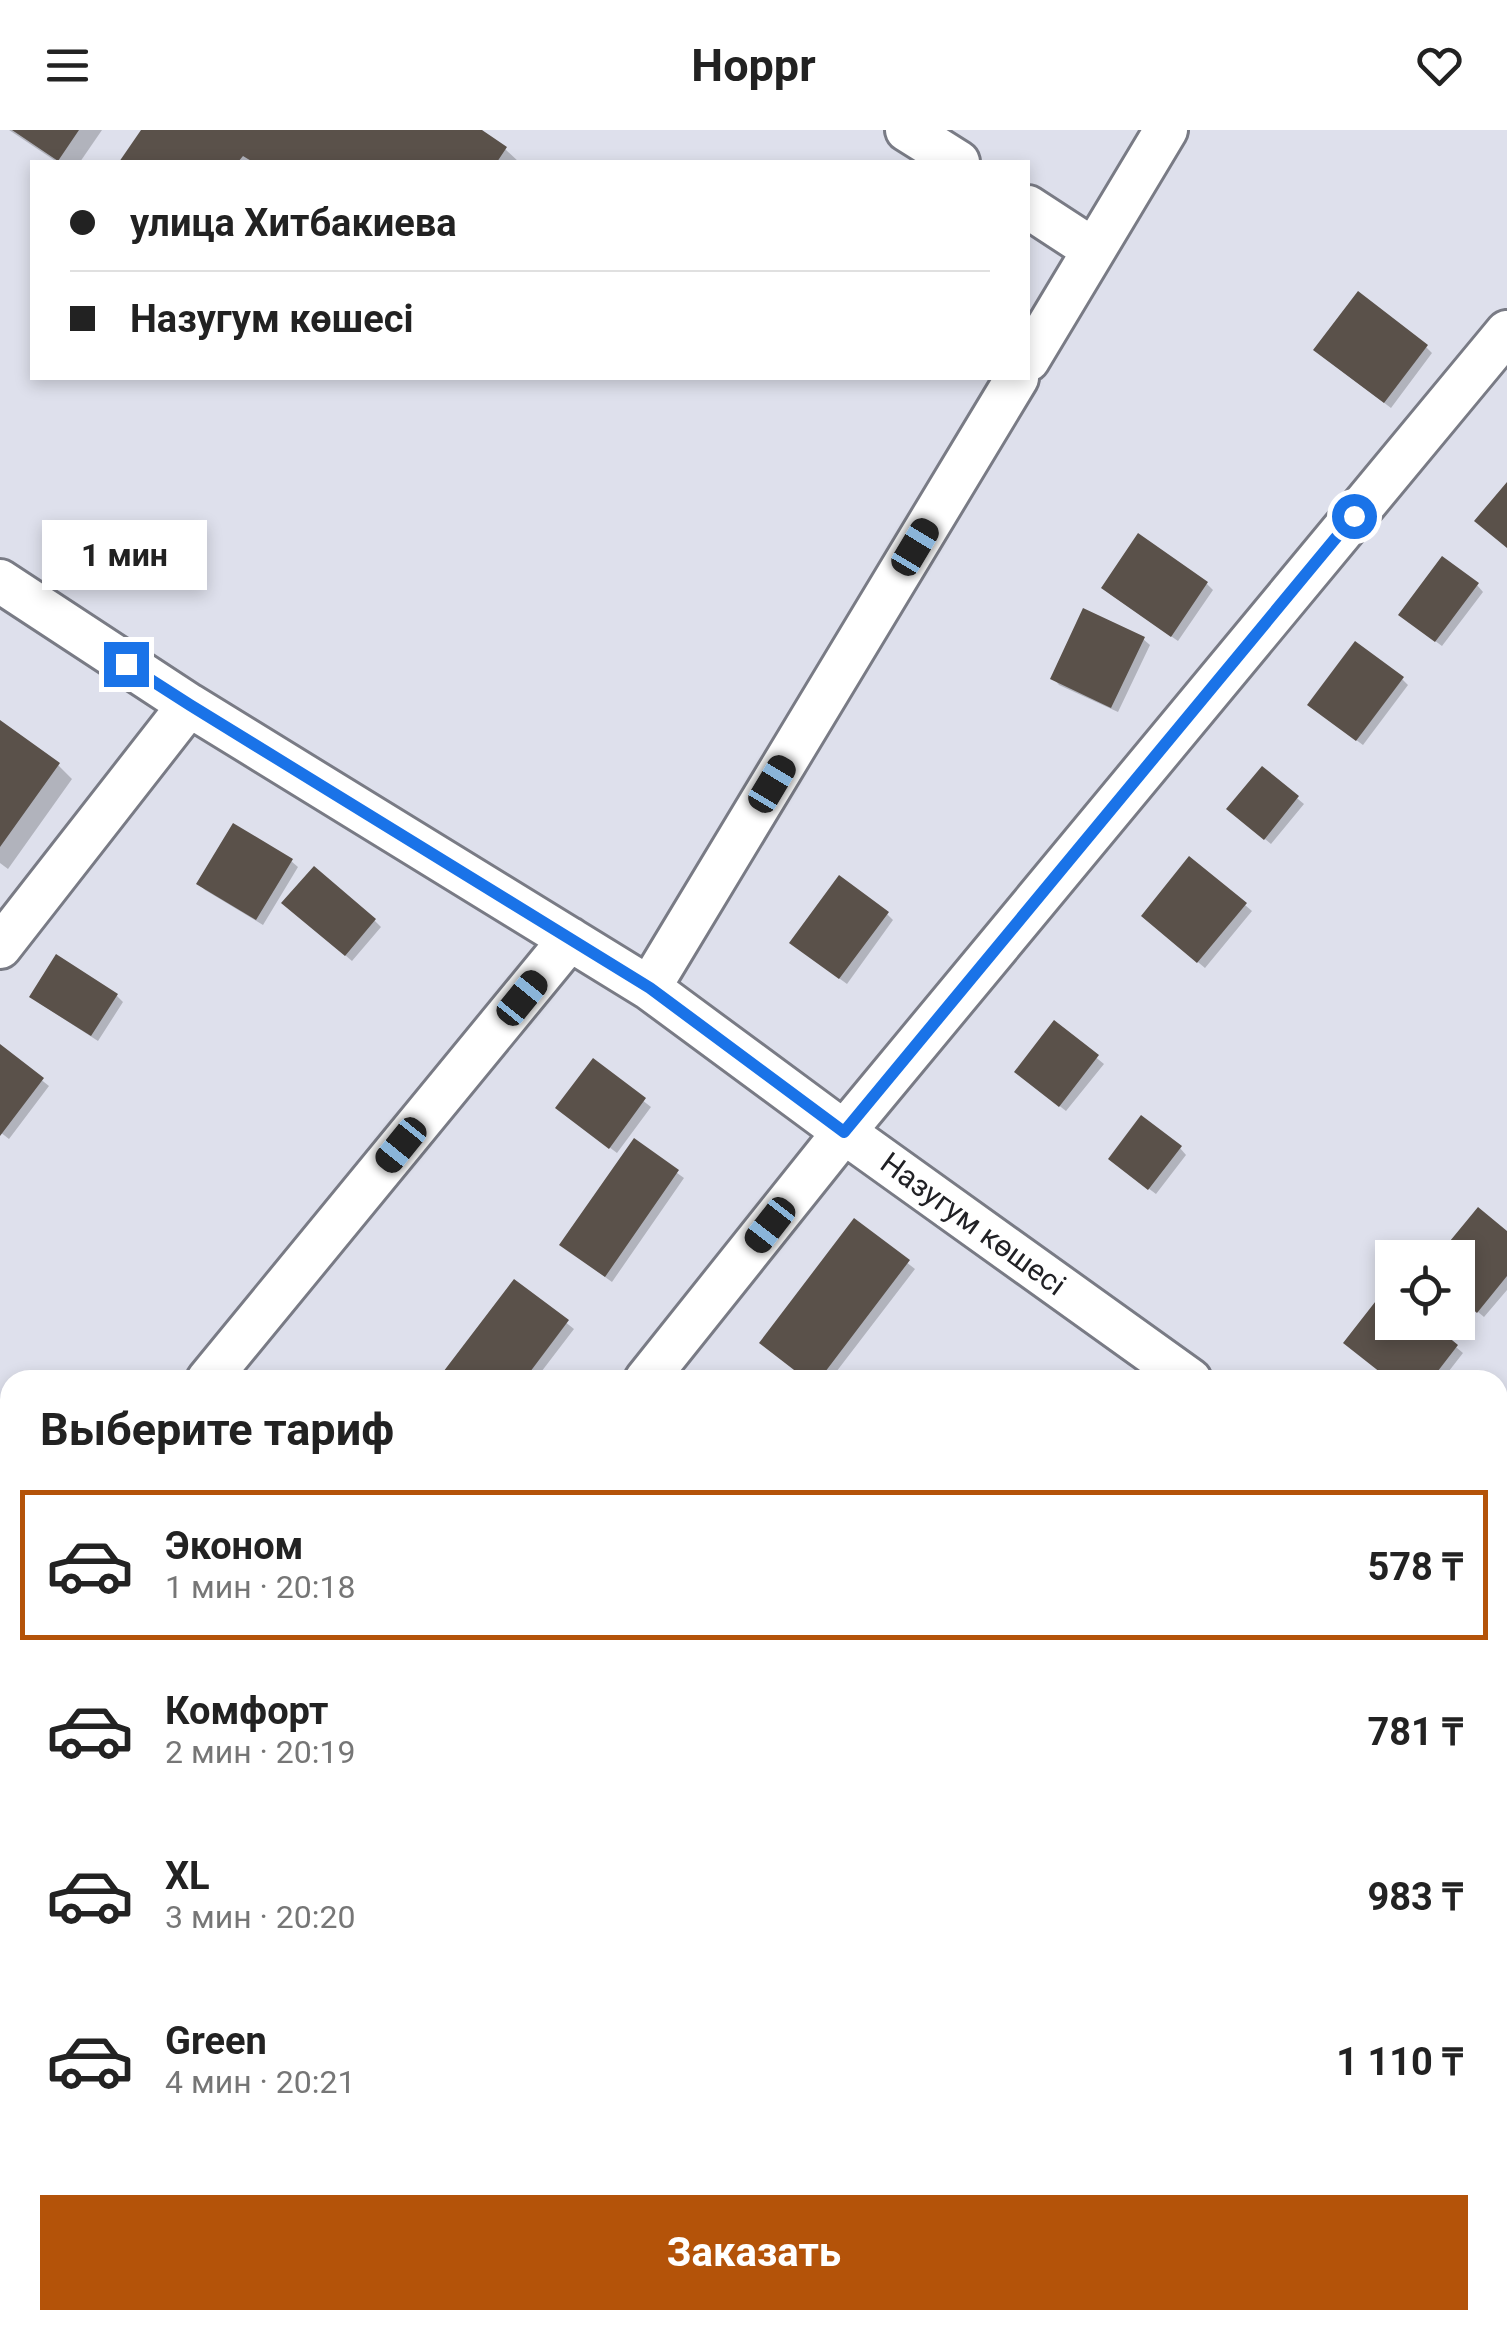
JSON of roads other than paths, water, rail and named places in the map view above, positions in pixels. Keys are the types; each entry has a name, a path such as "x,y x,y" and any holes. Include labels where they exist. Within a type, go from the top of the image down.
{"street":[{"path":"907,130 955,160"},
{"path":"1030,357 1166,130"},
{"path":"1030,208 1094,250"},
{"path":"654,1370 844,1132 1507,332"},
{"path":"650,988 1016,380"},
{"name":"Назугум көшесі","path":"0,581 190,705 650,988 1176,1370"},
{"path":"0,947 190,705"},
{"path":"216,1370 570,939"}]}
